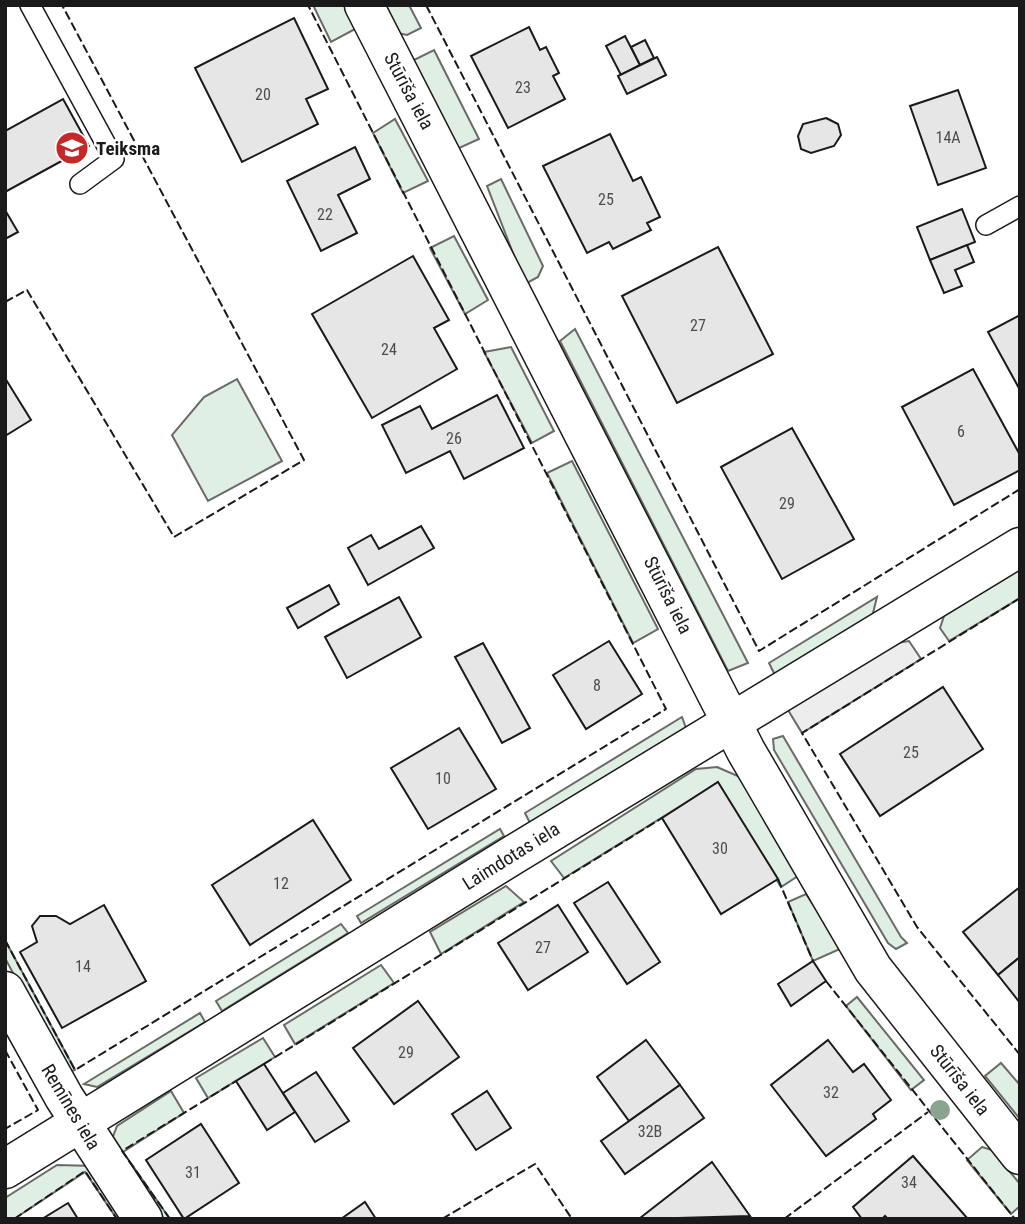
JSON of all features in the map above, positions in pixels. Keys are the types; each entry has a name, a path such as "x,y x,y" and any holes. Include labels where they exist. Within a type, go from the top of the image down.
{"street":[{"name":"Stūrīša iela","path":"364,5 746,751 873,968 1020,1155"},
{"name":"Laimdotas iela","path":"5,1169 732,721 1020,547"},
{"name":"Remīnes iela","path":"5,991 80,1124 144,1219"}],"lane":[{"path":"30,5 114,159 80,184"},
{"path":"986,225 1020,205"}],"green space":[{"path":"313,5 345,5 357,28 331,42"},
{"path":"383,5 409,5 421,28 407,35 398,33"},
{"path":"434,50 479,139 457,149 410,62"},
{"path":"395,119 428,181 403,193 373,133"},
{"path":"501,179 543,266 538,277 525,284 487,186"},
{"path":"454,236 488,300 465,314 430,248"},
{"path":"575,329 748,663 728,671 560,341"},
{"path":"511,347 554,431 532,443 484,352"},
{"path":"237,379 282,461 208,501 172,435 204,397"},
{"path":"572,461 658,629 633,643 547,473"},
{"path":"1020,569 1020,598 949,641 940,628 944,616"},
{"path":"877,597 872,617 775,675 769,663"},
{"path":"682,717 686,728 530,823 525,813"},
{"path":"783,736 907,943 896,949 888,943 774,750 773,739"},
{"path":"717,767 740,777 798,876 781,887 718,783 564,878 551,861 696,769"},
{"path":"500,829 504,836 361,923 357,916"},
{"path":"506,886 524,902 441,954 430,932"},
{"path":"806,894 842,948 813,961 788,902"},
{"path":"341,924 348,933 222,1011 216,1001"},
{"path":"5,940 75,1070 66,1073 5,958"},
{"path":"381,965 394,983 295,1044 284,1025"},
{"path":"857,997 924,1080 911,1090 846,1006"},
{"path":"200,1013 205,1022 97,1087 84,1084"},
{"path":"263,1038 275,1057 208,1098 196,1078"},
{"path":"1001,1063 1020,1085 1020,1119 985,1076"},
{"path":"171,1091 184,1113 123,1152 170,1219 164,1219 111,1142 117,1126"},
{"path":"982,1147 992,1150 1020,1184 1020,1206 1011,1214 967,1160"},
{"path":"57,1165 94,1166 129,1219 117,1219 85,1172 14,1219 5,1219 5,1198"}],"shaded area":[{"path":"909,641 921,659 802,733 788,710 897,643"}],"building":[{"path":"294,18 328,89 306,99 318,124 242,162 195,68"},
{"path":"529,27 540,50 546,47 559,73 553,76 565,99 508,128 471,56"},
{"path":"625,36 640,65 621,75 606,46"},
{"path":"645,40 654,58 640,65 631,47"},
{"path":"657,57 666,75 627,94 618,76"},
{"path":"958,90 986,168 938,185 910,106"},
{"path":"63,99 89,146 5,192 5,131"},
{"path":"826,118 838,124 841,135 834,146 811,153 801,149 798,136 803,124"},
{"path":"610,134 633,181 641,177 660,217 647,223 651,230 613,249 609,242 587,253 543,166"},
{"path":"355,147 370,179 338,195 357,233 321,251 287,181"},
{"path":"962,209 975,242 930,260 917,227"},
{"path":"5,210 18,232 5,239"},
{"path":"967,245 974,262 955,270 962,286 944,293 930,260"},
{"path":"718,247 773,354 677,403 622,296"},
{"path":"413,256 449,320 434,328 457,369 372,418 312,314"},
{"path":"1020,315 1020,390 988,332"},
{"path":"973,369 1020,455 1020,470 954,505 902,407"},
{"path":"5,378 31,420 5,436"},
{"path":"497,395 524,448 464,479 450,451 406,473 382,425 420,406 432,429"},
{"path":"792,428 854,539 782,579 721,467"},
{"path":"421,526 434,548 368,585 348,548 371,535 379,549"},
{"path":"329,585 339,604 298,628 287,608"},
{"path":"399,597 421,637 347,678 325,637"},
{"path":"609,641 642,694 586,729 553,675"},
{"path":"483,643 530,728 502,743 455,657"},
{"path":"943,687 983,749 880,816 840,754"},
{"path":"459,728 496,789 428,829 391,768"},
{"path":"718,782 778,879 721,914 662,818"},
{"path":"313,820 351,880 250,945 212,885"},
{"path":"608,882 660,962 627,984 574,903"},
{"path":"1020,887 1020,957 998,975 963,932"},
{"path":"104,905 146,981 62,1028 20,952 37,942 32,926 40,916 56,916 70,924"},
{"path":"558,905 588,952 528,990 498,943"},
{"path":"1020,957 1020,1003 998,975"},
{"path":"813,961 826,981 791,1006 778,984"},
{"path":"418,1001 459,1057 394,1104 353,1048"},
{"path":"646,1040 680,1085 629,1121 597,1077"},
{"path":"828,1040 853,1072 864,1064 891,1100 873,1114 876,1119 826,1156 771,1085"},
{"path":"264,1064 295,1112 267,1130 236,1081"},
{"path":"316,1072 349,1121 315,1142 283,1093"},
{"path":"680,1085 704,1118 625,1174 601,1141"},
{"path":"487,1091 511,1128 476,1150 452,1114"},
{"path":"201,1124 239,1183 184,1219 146,1160"},
{"path":"913,1156 968,1219 888,1219 885,1216 882,1219 862,1219 853,1207"},
{"path":"712,1162 750,1216 640,1218"},
{"path":"365,1202 376,1219 341,1219"},
{"path":"68,1203 78,1219 42,1219"}],"fence":[{"path":"5,302 27,290 174,537 304,460 62,5"},
{"path":"5,940 75,1070 666,709 308,5"},
{"path":"426,5 759,651 1020,489"},
{"path":"1020,598 802,733 917,927 1020,1055"},
{"path":"264,1064 662,818"},
{"path":"778,879 813,961"},
{"path":"826,981 1015,1219"},
{"path":"5,1050 38,1110 5,1129"},
{"path":"170,1219 122,1151 236,1081"},
{"path":"784,1219 928,1112"},
{"path":"442,1219 535,1164 572,1219"},
{"path":"14,1219 85,1171 117,1219"}],"place":[{"name":"Teiksma","path":"72,148"}]}
